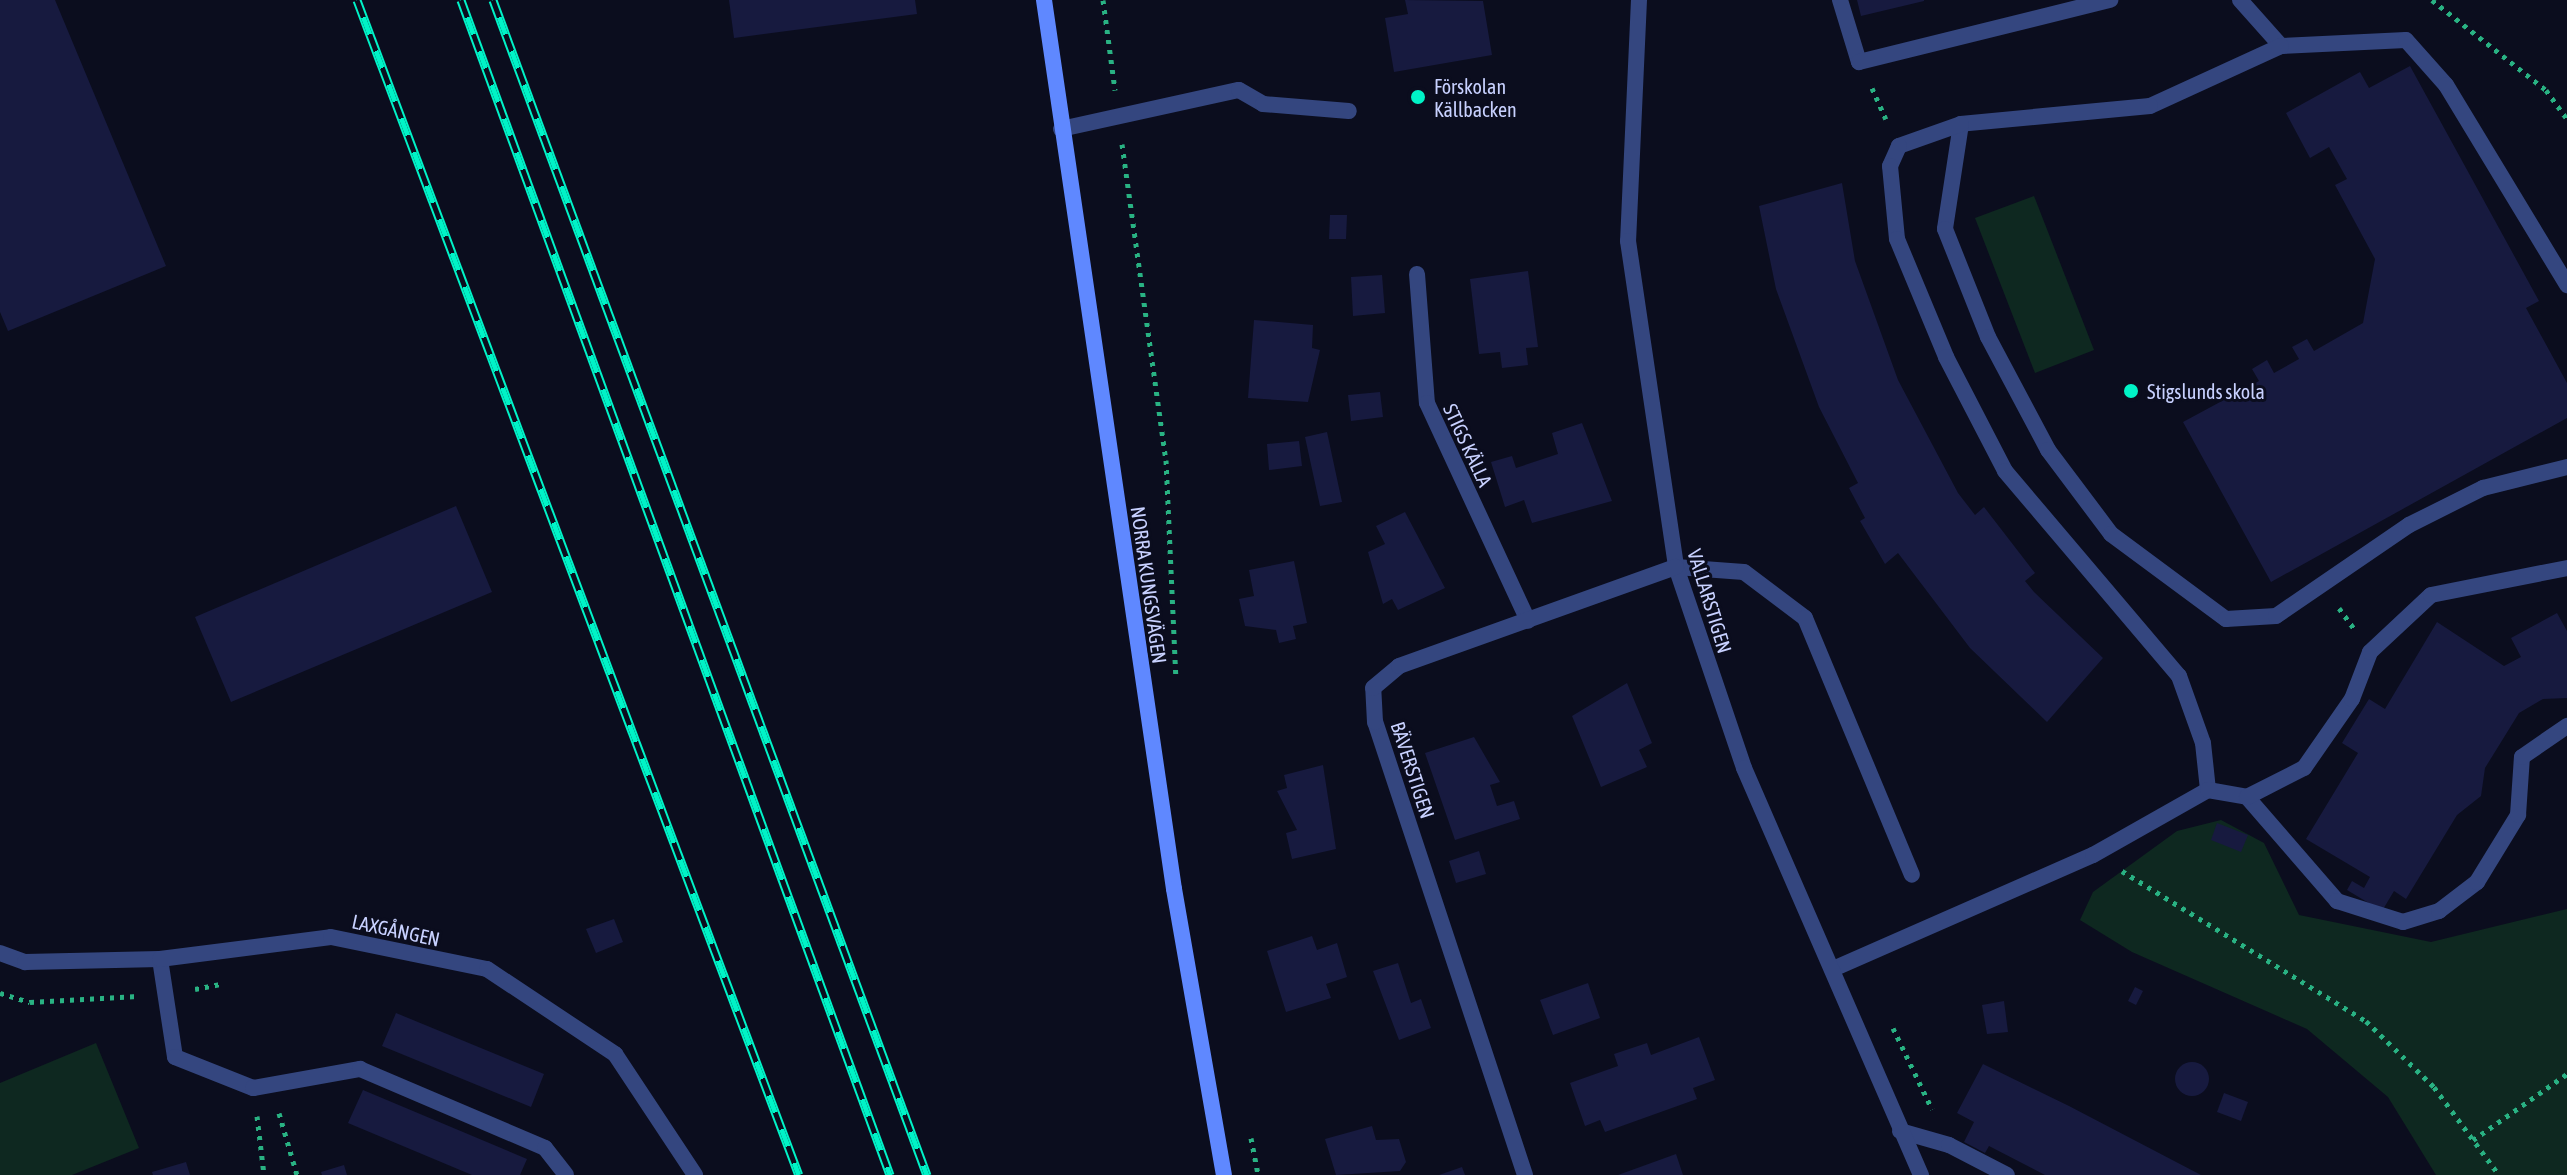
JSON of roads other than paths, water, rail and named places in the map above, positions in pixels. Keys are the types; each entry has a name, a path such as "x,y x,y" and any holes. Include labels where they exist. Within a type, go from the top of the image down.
{"street":[{"name":"NORRA KUNGSVÄGEN","path":"1044,0 1171,873 1224,1175"},
{"name":"VALLARSTIGEN","path":"1639,0 1628,241 1676,567 1744,768 1921,1175"},
{"path":"1840,0 1859,62 2110,0"},
{"path":"2240,0 2281,46"},
{"path":"2208,790 2203,743 2179,676 2005,471 1946,357 1897,239 1890,166 1899,146 1961,124 2150,106 2281,46 2406,40 2446,85 2567,285"},
{"path":"1061,129 1239,90 1263,104 1349,111"},
{"path":"1961,124 1945,229 1988,337 2040,436 2111,534 2226,619 2276,616 2319,582 2483,488 2567,467"},
{"name":"STIGS KÄLLA","path":"1417,274 1427,403 1528,621"},
{"path":"1676,567 1744,572 1805,618 1912,875"},
{"name":"BÄVERSTIGEN","path":"1525,1175 1375,722 1373,688 1399,666 1676,567"},
{"path":"1833,969 2093,855 2208,790 2247,797 2304,768 2352,699 2370,652 2431,595 2567,568"},
{"path":"2247,797 2337,901 2403,922 2439,911 2477,882 2518,815 2522,757 2567,726"},
{"name":"LAXGÅNGEN","path":"0,953 25,962 160,959 331,937 487,969 615,1054 695,1175"},
{"path":"160,959 175,1057 253,1088 271,1089 360,1069 545,1148 566,1175"},
{"path":"1900,1131 1949,1145 2007,1175"}],"railway":[{"path":"357,0 799,1175"},
{"path":"461,0 890,1175"},
{"path":"493,0 927,1175"}],"place":[{"name":"Förskolan Källbacken","path":"1418,97"},
{"name":"Stigslunds skola","path":"2131,391"}]}
